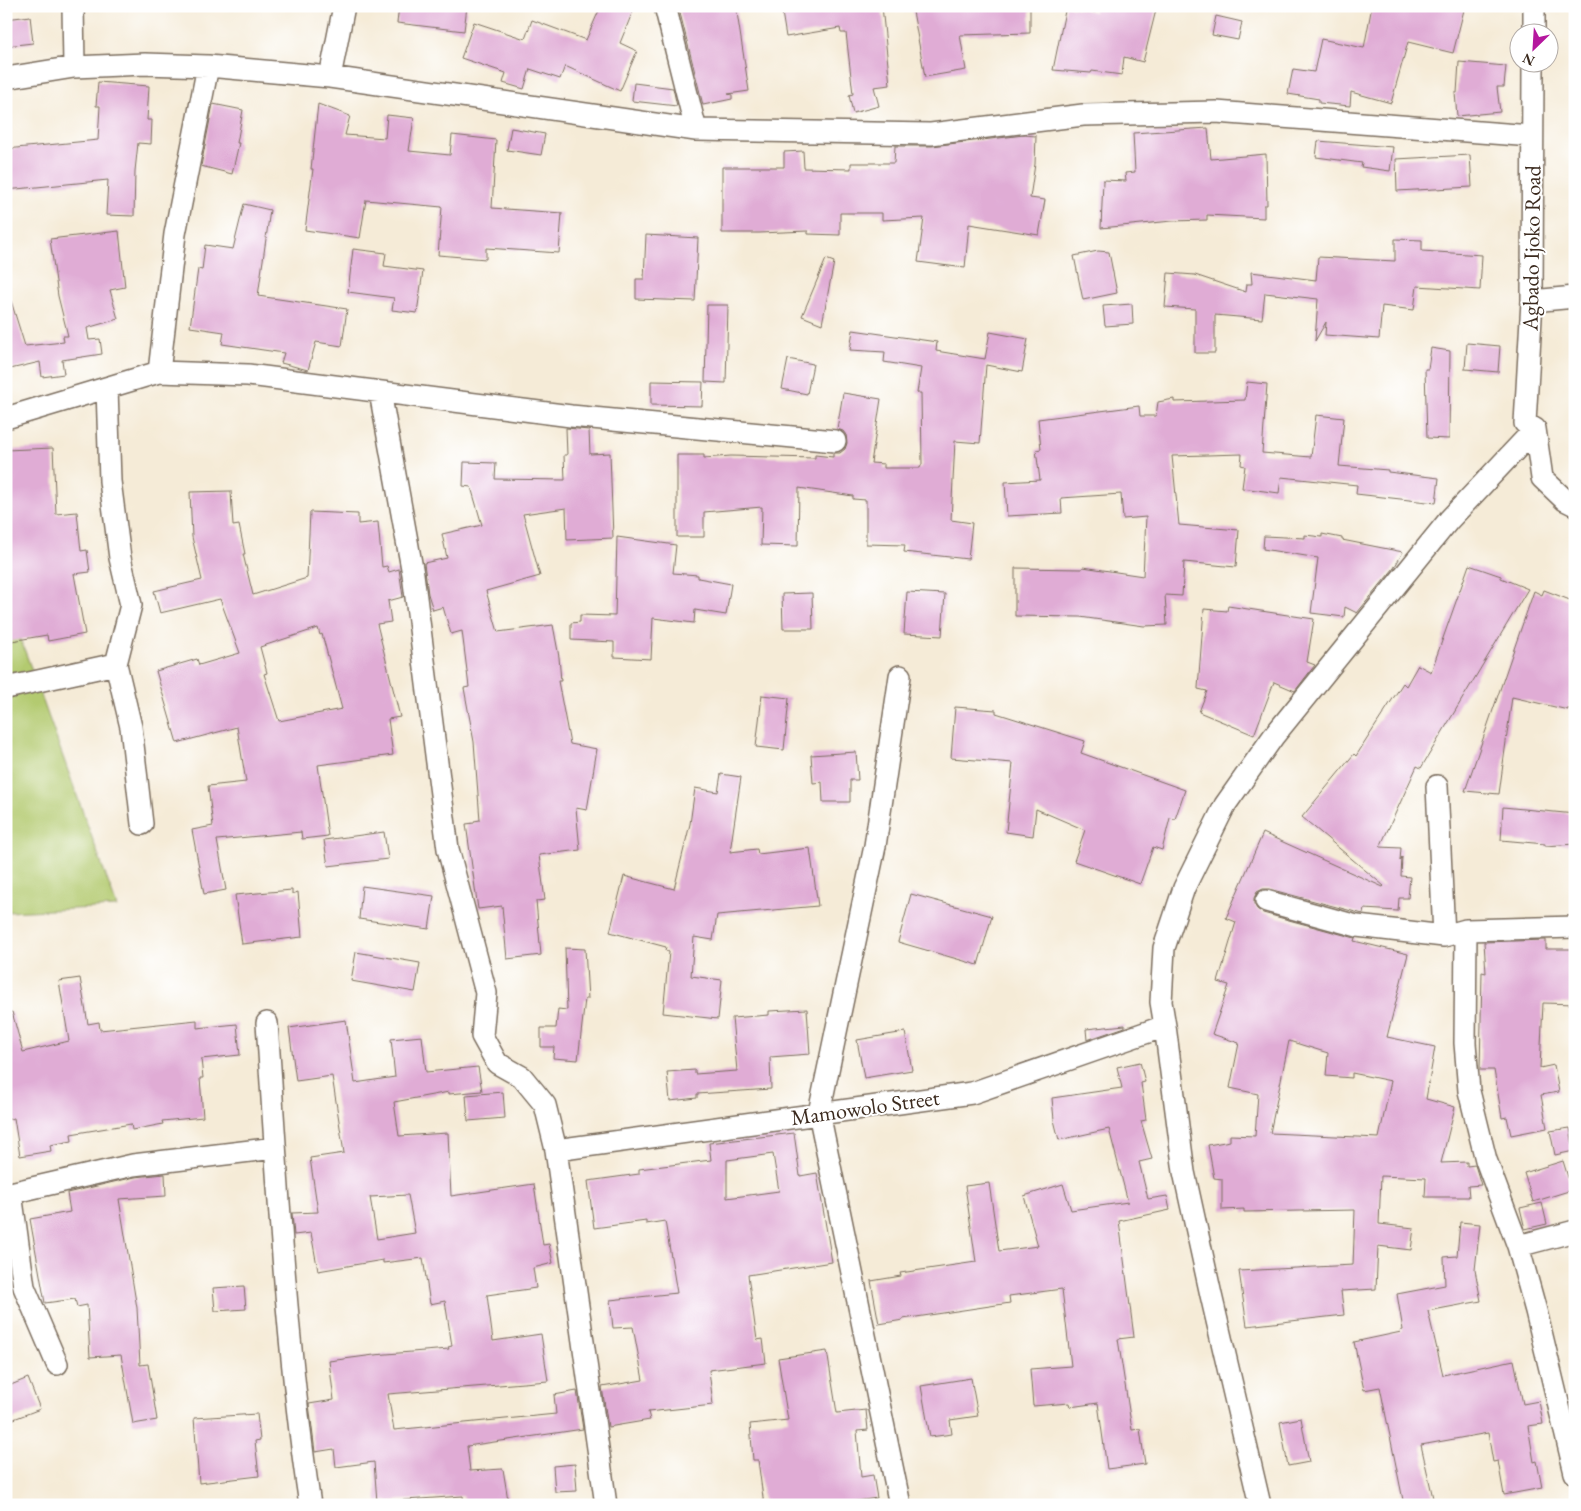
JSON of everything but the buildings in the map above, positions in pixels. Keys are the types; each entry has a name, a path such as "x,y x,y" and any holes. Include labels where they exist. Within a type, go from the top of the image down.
{"street":[{"path":"72,6 74,66"},
{"path":"330,77 344,6"},
{"path":"665,6 696,130"},
{"path":"1534,6 1534,22"},
{"path":"6,78 74,66 145,64 208,66 330,77 696,130 931,134 1083,114 1216,112 1532,136"},
{"path":"159,372 174,234 208,66"},
{"name":"Agbado Ijoko Road","path":"1533,72 1532,301 1526,423 1534,429"},
{"path":"1532,301 1575,297"},
{"path":"6,418 159,372 248,375 571,416 835,441"},
{"path":"107,388 110,481 120,558 131,605 116,664 131,726 142,824"},
{"path":"380,392 413,574 448,850 486,993 482,1036 497,1063 522,1076 545,1104 556,1150 606,1505"},
{"path":"1534,429 1542,478 1565,500 1575,505"},
{"path":"1260,1505 1184,1172 1165,1026 1160,1002 1164,948 1184,888 1226,805 1273,737 1443,528 1534,429"},
{"path":"6,688 116,664"},
{"path":"900,676 875,846 819,1113 900,1505"},
{"path":"1437,786 1444,936"},
{"path":"1266,900 1357,926 1444,936 1466,930 1575,927"},
{"path":"1466,930 1465,1043 1469,1091 1486,1160 1518,1246 1536,1311 1575,1473"},
{"path":"267,1023 279,1206 300,1434 310,1505"},
{"name":"Mamowolo Street","path":"556,1150 972,1093 1165,1026"},
{"path":"57,1364 24,1288 8,1193 133,1165 276,1148"},
{"path":"1518,1246 1575,1231"}],"green space":[{"path":"12,615 117,907 6,912 6,617"}]}
